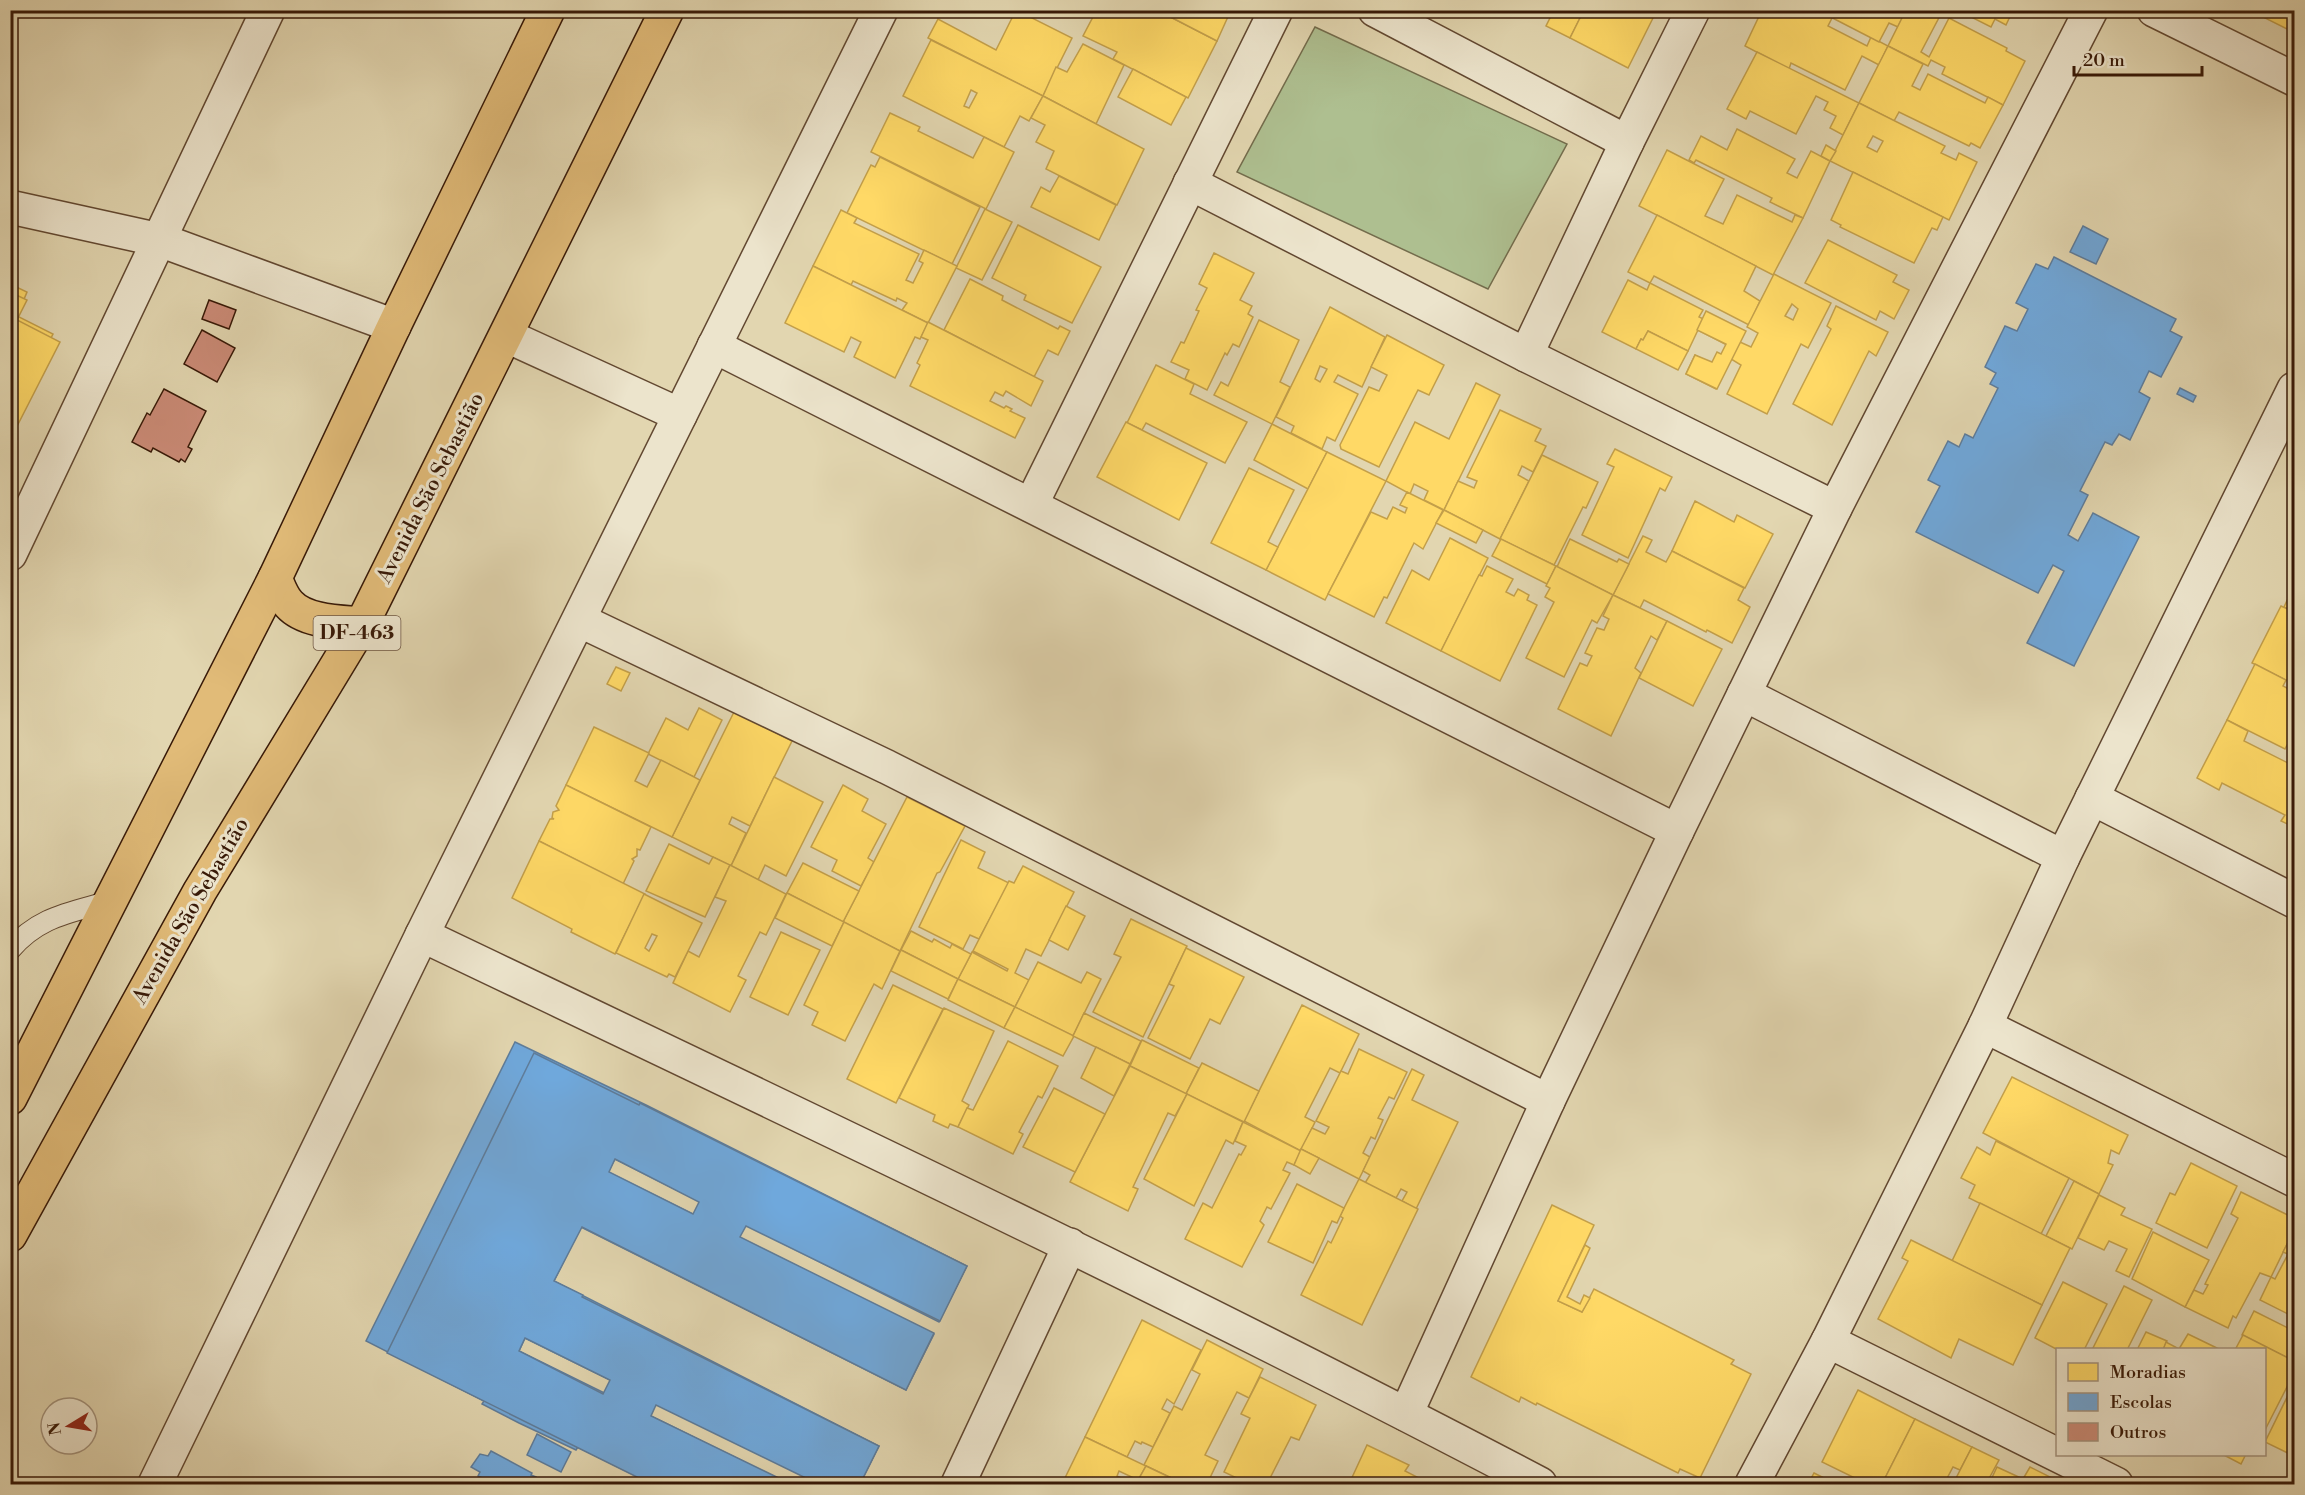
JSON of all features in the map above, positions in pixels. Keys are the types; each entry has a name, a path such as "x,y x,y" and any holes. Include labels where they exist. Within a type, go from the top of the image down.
{"main road":[{"path":"10,1098 275,579 394,326 548,10"},
{"name":"Avenida São Sebastião","path":"10,1235 200,891 362,624 667,10"},
{"path":"275,579 282,595 290,606 299,612 337,622 362,624"}],"street":[{"path":"155,1485 422,935 881,10"},
{"path":"1031,505 1276,10"},
{"path":"1375,10 1627,142"},
{"path":"1526,355 1627,142 1693,10"},
{"path":"1406,1414 1548,1101 1677,831 1835,508 2091,10"},
{"path":"2154,10 2295,79"},
{"path":"10,554 268,11"},
{"path":"1190,183 1526,355 1835,508"},
{"path":"10,207 160,240 394,326"},
{"path":"507,336 680,415"},
{"path":"714,346 1677,831"},
{"path":"1752,1485 1828,1341 1985,1026 2091,798 2295,389"},
{"path":"579,620 887,767 1548,1101"},
{"path":"1744,694 2063,857"},
{"path":"2091,798 2295,901"},
{"path":"422,935 1070,1245 1406,1414 1540,1485"},
{"path":"1985,1026 2295,1180"},
{"path":"958,1485 1070,1245"},
{"path":"1828,1341 2056,1455"},
{"path":"2058,1456 2116,1485"}],"lane":[{"path":"10,950 25,933 52,918 110,901"}],"green space":[{"path":"1315,27 1567,144 1488,289 1237,172"}],"building: Moradias":[{"path":"1016,10 1072,38 1043,96 928,38 938,19 996,50"},
{"path":"1090,10 1157,10 1217,41 1188,98 1113,59 1117,52 1083,36 1095,13"},
{"path":"1157,10 1231,10 1217,41"},
{"path":"1554,10 1584,10 1570,38 1546,26"},
{"path":"1584,10 1657,10 1628,68 1570,38"},
{"path":"1762,10 1817,10 1832,18 1828,26 1867,46 1871,37 1888,46 1879,65 1862,56 1845,90 1791,63 1789,69 1745,46"},
{"path":"1817,10 1906,10 1898,27 1889,23 1879,42"},
{"path":"1906,10 1943,10 1921,52 1929,57 1949,18 2007,48 2006,51 2025,61 2003,105 1942,74 1945,67 1931,60 1928,66 1888,46"},
{"path":"1974,10 2013,10 2006,25 1995,19 1991,27 1971,17"},
{"path":"2259,10 2294,10 2294,14 2287,29 2257,14"},
{"path":"931,40 1043,96 1029,121 1020,116 1004,147 903,96","holes":["971,90 977,93 969,108 964,106"]},
{"path":"1083,44 1124,65 1096,124 1043,96 1056,67 1067,72"},
{"path":"1888,46 1923,64 1912,86 1920,90 1928,74 1985,103 1988,97 2003,105 1980,148 1971,143 1969,146 1899,112 1894,121 1859,103"},
{"path":"1757,52 1859,103 1843,135 1830,128 1836,116 1824,110 1828,102 1816,96 1796,134 1750,111 1746,119 1727,109"},
{"path":"1133,69 1186,97 1171,125 1118,97"},
{"path":"1043,96 1144,149 1117,205 1046,169 1054,151 1036,142 1045,125 1031,118"},
{"path":"1859,103 1945,146 1941,153 1956,160 1959,153 1977,162 1949,220 1830,161","holes":["1873,136 1883,141 1877,152 1867,147"]},
{"path":"890,113 920,127 918,131 973,158 984,137 1014,152 986,209 871,152"},
{"path":"1737,129 1795,159 1787,173 1797,178 1811,151 1830,161 1803,218 1770,202 1772,198 1696,160 1694,163 1689,160 1701,136 1727,150"},
{"path":"1826,145 1836,151 1830,161 1821,156"},
{"path":"1667,150 1724,179 1705,216 1723,224 1737,195 1792,222 1795,215 1803,218 1773,275 1639,206"},
{"path":"880,157 980,207 952,264 847,213 871,165 875,167"},
{"path":"1853,172 1943,217 1937,230 1932,228 1914,263 1840,227 1841,225 1831,220"},
{"path":"1059,176 1116,205 1099,240 1031,207 1041,187 1050,192"},
{"path":"985,209 1012,222 982,280 956,268"},
{"path":"841,210 857,218 854,223 919,254 906,280 913,283 923,263 919,261 924,250 957,266 928,323 902,310 907,303 897,298 896,301 853,281 851,285 813,266"},
{"path":"1657,215 1756,266 1744,291 1760,301 1749,325 1654,276 1650,283 1628,272"},
{"path":"1018,225 1101,267 1072,323 1024,300 1026,295 992,278"},
{"path":"1828,240 1897,275 1893,282 1909,290 1894,319 1880,311 1876,320 1805,283"},
{"path":"1214,253 1254,273 1240,300 1252,306 1248,314 1253,317 1239,347 1233,344 1227,355 1225,353 1207,390 1185,379 1189,370 1171,362 1181,342 1184,343 1199,311 1196,310 1207,288 1199,284"},
{"path":"813,266 928,323 920,339 915,337 895,378 854,357 861,342 851,337 844,352 785,323"},
{"path":"1774,274 1831,303 1808,348 1801,344 1767,414 1727,394 1741,365 1731,359 1740,342 1751,347 1758,333 1747,327","holes":["1792,304 1798,309 1793,320 1785,316"]},
{"path":"970,279 1003,296 1002,300 1058,329 1060,326 1070,331 1058,355 1048,350 1034,377 944,330"},
{"path":"1628,280 1647,290 1650,283 1703,310 1699,317 1712,323 1715,316 1745,331 1716,389 1686,374 1695,355 1718,367 1727,345 1698,330 1688,351 1648,331 1636,349 1602,332"},
{"path":"10,284 27,292 17,316 53,334 10,418"},
{"path":"10,292 27,300 17,320 60,342 10,440"},
{"path":"1836,306 1888,332 1876,356 1869,351 1832,425 1793,404 1831,329 1827,326"},
{"path":"1330,307 1385,337 1362,387 1338,375 1334,382 1358,394 1335,441 1327,437 1322,449 1291,433 1294,426 1276,417","holes":["1320,366 1327,369 1320,382 1315,379"]},
{"path":"1706,311 1746,331 1717,389 1686,374 1695,355 1712,362 1717,352 1721,354 1726,344 1697,330"},
{"path":"1259,320 1299,340 1280,382 1290,387 1272,424 1214,395 1221,382 1228,386"},
{"path":"928,322 1043,381 1031,406 1006,391 1003,396 995,392 990,401 1004,408 1006,406 1012,409 1010,411 1025,418 1015,438 910,386 920,365 917,363 928,340 921,337"},
{"path":"1648,331 1688,351 1678,370 1636,349"},
{"path":"1387,335 1444,365 1429,395 1418,390 1379,467 1341,449 1340,445 1369,387 1379,391 1387,375 1371,367"},
{"path":"1156,365 1194,384 1190,394 1247,422 1225,463 1146,423 1142,430 1127,423"},
{"path":"1476,383 1500,395 1444,510 1424,500 1428,491 1414,484 1410,494 1386,481 1415,422 1449,439"},
{"path":"1500,410 1541,429 1535,441 1546,446 1533,472 1522,466 1518,475 1529,481 1500,539 1444,510 1458,481 1474,488 1477,481 1467,477"},
{"path":"1126,422 1207,463 1179,520 1097,477"},
{"path":"1272,424 1327,452 1308,489 1254,460"},
{"path":"1615,449 1672,477 1665,491 1660,488 1628,558 1582,535 1614,467 1607,464"},
{"path":"1327,452 1386,481 1325,600 1266,570"},
{"path":"1542,455 1598,482 1554,565 1500,539"},
{"path":"1249,468 1294,490 1268,542 1278,547 1266,570 1211,543"},
{"path":"1407,492 1443,510 1423,549 1414,543 1387,598 1384,597 1374,617 1328,594 1371,512 1387,519 1393,507 1405,513 1407,508 1400,505"},
{"path":"1695,501 1734,522 1737,515 1773,534 1745,588 1672,551"},
{"path":"1444,510 1483,530 1476,543 1436,523"},
{"path":"1643,536 1652,540 1646,552 1666,562 1672,551 1744,588 1738,600 1750,607 1732,643 1644,600 1640,608 1613,595"},
{"path":"1450,538 1488,558 1441,651 1386,623 1412,570 1429,580"},
{"path":"1501,539 1556,566 1547,584 1492,556"},
{"path":"1570,539 1617,562 1619,559 1629,564 1613,595 1557,567"},
{"path":"1487,566 1513,579 1506,592 1514,596 1518,589 1529,595 1527,600 1537,605 1500,681 1441,651 1479,575 1482,576"},
{"path":"1556,566 1613,595 1597,623 1592,620 1564,677 1526,658 1554,602 1545,597 1550,588 1546,586"},
{"path":"2294,586 2294,612 2284,607"},
{"path":"1613,595 1667,621 1657,640 1651,636 1635,668 1641,673 1611,736 1558,709 1580,663 1587,666 1592,656 1585,653 1597,628 1604,630 1609,619 1603,616"},
{"path":"2281,606 2294,612 2294,684 2252,663"},
{"path":"1667,621 1722,649 1693,706 1639,678"},
{"path":"2255,664 2286,680 2283,686 2294,692 2294,749 2287,745 2285,749 2227,720"},
{"path":"616,667 630,673 621,691 607,684"},
{"path":"699,708 722,720 694,777 648,754 666,718 688,730"},
{"path":"734,712 792,741 750,826 732,817 729,824 746,833 731,866 672,837"},
{"path":"2227,720 2248,731 2244,741 2294,766 2294,827 2281,821 2285,815 2222,783 2219,790 2197,778"},
{"path":"594,727 649,753 635,781 647,787 661,760 700,780 672,837 566,785"},
{"path":"774,777 823,802 786,876 765,865 758,880 731,866"},
{"path":"566,785 651,827 640,850 637,849 637,856 632,859 634,861 623,884 539,841 550,819 554,819 552,818 553,812 559,810 556,806"},
{"path":"843,785 868,799 862,811 886,824 868,858 874,862 861,886 832,871 837,860 811,847"},
{"path":"907,797 965,826 940,872 937,873 900,951 843,922"},
{"path":"961,840 985,852 978,868 1009,883 979,939 970,935 963,949 919,927"},
{"path":"539,841 645,894 615,954 512,898"},
{"path":"669,844 709,864 713,857 730,865 705,917 646,891"},
{"path":"803,863 859,891 843,922 787,893"},
{"path":"730,865 786,894 766,935 760,932 738,976 746,980 730,1012 673,983 688,951 699,957 726,901 715,897"},
{"path":"1023,866 1074,892 1041,956 1026,949 1015,973 1029,980 1015,1007 958,979 972,952 1007,971 1008,969 973,951 1009,881 1014,883"},
{"path":"787,893 844,922 832,946 775,918"},
{"path":"644,894 702,923 675,977 669,974 667,977 616,953","holes":["652,934 657,936 649,951 645,948"]},
{"path":"1066,906 1085,916 1068,950 1049,940"},
{"path":"1131,919 1187,946 1143,1037 1093,1012 1121,957 1114,954"},
{"path":"844,922 900,951 882,989 874,984 845,1041 812,1025 818,1012 804,1005"},
{"path":"911,931 932,942 934,939 950,948 952,944 971,954 958,979 901,950"},
{"path":"781,932 820,950 788,1015 750,997"},
{"path":"1186,948 1244,977 1220,1024 1210,1019 1190,1059 1148,1038 1174,986 1169,984"},
{"path":"901,950 958,979 948,999 891,971"},
{"path":"1038,962 1081,983 1087,972 1101,979 1073,1036 1015,1007"},
{"path":"958,979 1015,1007 1004,1028 948,1000"},
{"path":"893,985 943,1009 896,1103 847,1079"},
{"path":"1302,1005 1359,1034 1340,1073 1330,1068 1305,1117 1315,1122 1301,1151 1244,1121"},
{"path":"1015,1007 1074,1036 1063,1056 1004,1028"},
{"path":"944,1008 994,1031 962,1101 969,1105 958,1127 950,1124 948,1128 933,1121 935,1115 899,1098"},
{"path":"1084,1013 1141,1041 1130,1064 1073,1036"},
{"path":"1142,1040 1199,1068 1186,1094 1130,1066"},
{"path":"1008,1041 1058,1066 1042,1098 1038,1096 1019,1132 1023,1134 1013,1154 958,1127 967,1108 973,1110"},
{"path":"1096,1047 1130,1064 1114,1096 1081,1078"},
{"path":"1359,1049 1407,1072 1394,1099 1389,1097 1378,1118 1383,1120 1375,1139 1371,1137 1363,1153 1370,1157 1359,1179 1301,1149 1312,1128 1325,1134 1329,1127 1316,1121 1341,1071 1348,1074"},
{"path":"1202,1063 1259,1091 1244,1122 1186,1094"},
{"path":"1130,1066 1187,1094 1175,1116 1168,1113 1133,1187 1138,1189 1128,1211 1070,1182"},
{"path":"1412,1069 1424,1075 1412,1100 1458,1122 1416,1209 1402,1201 1407,1192 1401,1189 1396,1198 1365,1183 1370,1175 1363,1171"},
{"path":"2012,1077 2128,1135 2119,1154 2111,1150 2108,1163 2113,1165 2099,1194 1983,1133"},
{"path":"1054,1088 1105,1114 1075,1172 1023,1147"},
{"path":"1187,1094 1243,1122 1233,1144 1226,1140 1194,1206 1144,1179"},
{"path":"1243,1122 1301,1151 1294,1165 1287,1162 1283,1170 1290,1173 1271,1209 1267,1207 1260,1221 1264,1225 1242,1267 1185,1239 1203,1203 1212,1208 1239,1154 1241,1155 1246,1146 1235,1141"},
{"path":"1996,1141 2069,1178 2041,1234 1969,1198 1975,1185 1961,1178 1977,1147 1990,1155"},
{"path":"1301,1149 1319,1158 1310,1174 1294,1165"},
{"path":"2191,1163 2237,1186 2207,1248 2156,1223 2170,1193 2175,1195"},
{"path":"1359,1179 1418,1209 1362,1325 1301,1295 1328,1241 1331,1243 1343,1218 1340,1216"},
{"path":"2074,1181 2099,1194 2072,1249 2046,1236"},
{"path":"1297,1184 1344,1208 1337,1223 1332,1221 1313,1263 1268,1242"},
{"path":"2241,1192 2294,1218 2294,1230 2271,1277 2260,1273 2236,1318 2233,1316 2228,1328 2185,1307 2194,1290 2203,1294 2208,1285 2205,1284 2238,1218 2231,1214"},
{"path":"2099,1195 2125,1208 2121,1215 2152,1229 2129,1277 2116,1271 2127,1249 2109,1241 2104,1250 2078,1238"},
{"path":"1980,1203 2070,1248 2042,1305 1952,1261"},
{"path":"1552,1205 1594,1225 1558,1301 1582,1312 1594,1289 1734,1360 1731,1364 1751,1374 1700,1478 1680,1469 1678,1473 1537,1403 1536,1405 1521,1397 1519,1402 1471,1377"},
{"path":"2294,1231 2294,1317 2260,1300 2271,1277 2275,1279 2288,1254 2283,1252"},
{"path":"2153,1232 2209,1260 2185,1307 2132,1279"},
{"path":"1911,1240 2042,1305 2013,1365 1959,1339 1951,1358 1878,1319 1908,1261 1902,1258"},
{"path":"1585,1245 1590,1248 1567,1297 1580,1304 1584,1295 1590,1298 1582,1312 1558,1301"},
{"path":"2063,1282 2107,1304 2085,1348 2056,1349 2035,1338"},
{"path":"2124,1286 2152,1300 2128,1348 2093,1348"},
{"path":"2254,1311 2294,1331 2294,1361 2242,1335"},
{"path":"1142,1320 1201,1350 1174,1404 1167,1399 1162,1409 1170,1413 1153,1447 1135,1441 1127,1457 1085,1437"},
{"path":"2146,1332 2167,1341 2164,1348 2138,1348"},
{"path":"2188,1334 2217,1348 2180,1348"},
{"path":"2243,1335 2294,1361 2294,1373 2266,1428 2266,1348 2236,1348"},
{"path":"1207,1340 1263,1369 1249,1398 1237,1392 1205,1455 1218,1461 1207,1484 1184,1484 1144,1465 1174,1406 1182,1410 1200,1374 1192,1370"},
{"path":"2166,1342 2177,1348 2164,1348"},
{"path":"1260,1377 1316,1405 1299,1440 1291,1437 1267,1484 1249,1484 1224,1472 1250,1418 1241,1414"},
{"path":"2294,1383 2294,1456 2266,1442"},
{"path":"1858,1390 1915,1419 1882,1484 1867,1484 1822,1462"},
{"path":"1915,1419 1972,1447 1960,1470 1953,1467 1944,1484 1882,1484"},
{"path":"1085,1437 1146,1466 1138,1480 1119,1471 1117,1476 1134,1484 1062,1484"},
{"path":"1367,1445 1409,1465 1405,1471 1421,1479 1419,1484 1349,1484"},
{"path":"1972,1447 1999,1460 1986,1484 1953,1484"},
{"path":"2226,1456 2245,1456 2241,1464"},
{"path":"1146,1466 1184,1484 1136,1484"},
{"path":"1997,1467 2023,1479 2030,1467 2064,1484 1989,1484"},
{"path":"1814,1473 1836,1484 1808,1484"},
{"path":"1427,1478 1439,1484 1424,1484"}],"building: Escolas":[{"path":"2083,226 2108,239 2096,264 2070,252"},
{"path":"2054,257 2176,319 2170,331 2182,337 2161,377 2149,371 2139,392 2150,398 2130,440 2119,434 2112,445 2105,442 2080,491 2088,495 2068,535 2078,541 2093,513 2139,537 2074,666 2027,643 2064,571 2053,565 2038,593 1916,532 1940,486 1928,480 1948,441 1959,447 1965,434 1973,438 1998,388 1990,384 1996,373 1985,367 2005,326 2017,331 2028,309 2016,303 2036,264 2048,269"},
{"path":"2180,388 2196,396 2193,402 2177,394"},
{"path":"515,1042 967,1266 939,1322 615,1159 608,1172 934,1334 906,1390 581,1227 554,1281 879,1446 860,1484 820,1484 525,1338 519,1351 789,1484 652,1484 578,1447 576,1450 519,1423 482,1404 484,1401 366,1341"},
{"path":"534,1053 639,1105 640,1103 967,1266 940,1321 746,1226 740,1237 934,1333 906,1390 582,1227 554,1281 879,1446 860,1484 818,1484 656,1405 651,1416 791,1484 651,1484 387,1353","holes":["615,1159 699,1202 693,1214 609,1172","525,1338 610,1380 603,1394 519,1351"]},
{"path":"537,1434 571,1452 561,1472 527,1455"},
{"path":"491,1451 532,1473 531,1475 536,1477 532,1484 495,1484 478,1476 480,1472 471,1467 480,1454 488,1456"}],"building: Outros":[{"path":"209,300 236,310 229,329 202,319"},
{"path":"202,330 235,348 217,382 184,364"},
{"path":"164,389 206,411 188,447 192,449 185,462 181,459 179,462 153,448 151,452 132,442 147,413 150,415"}]}
